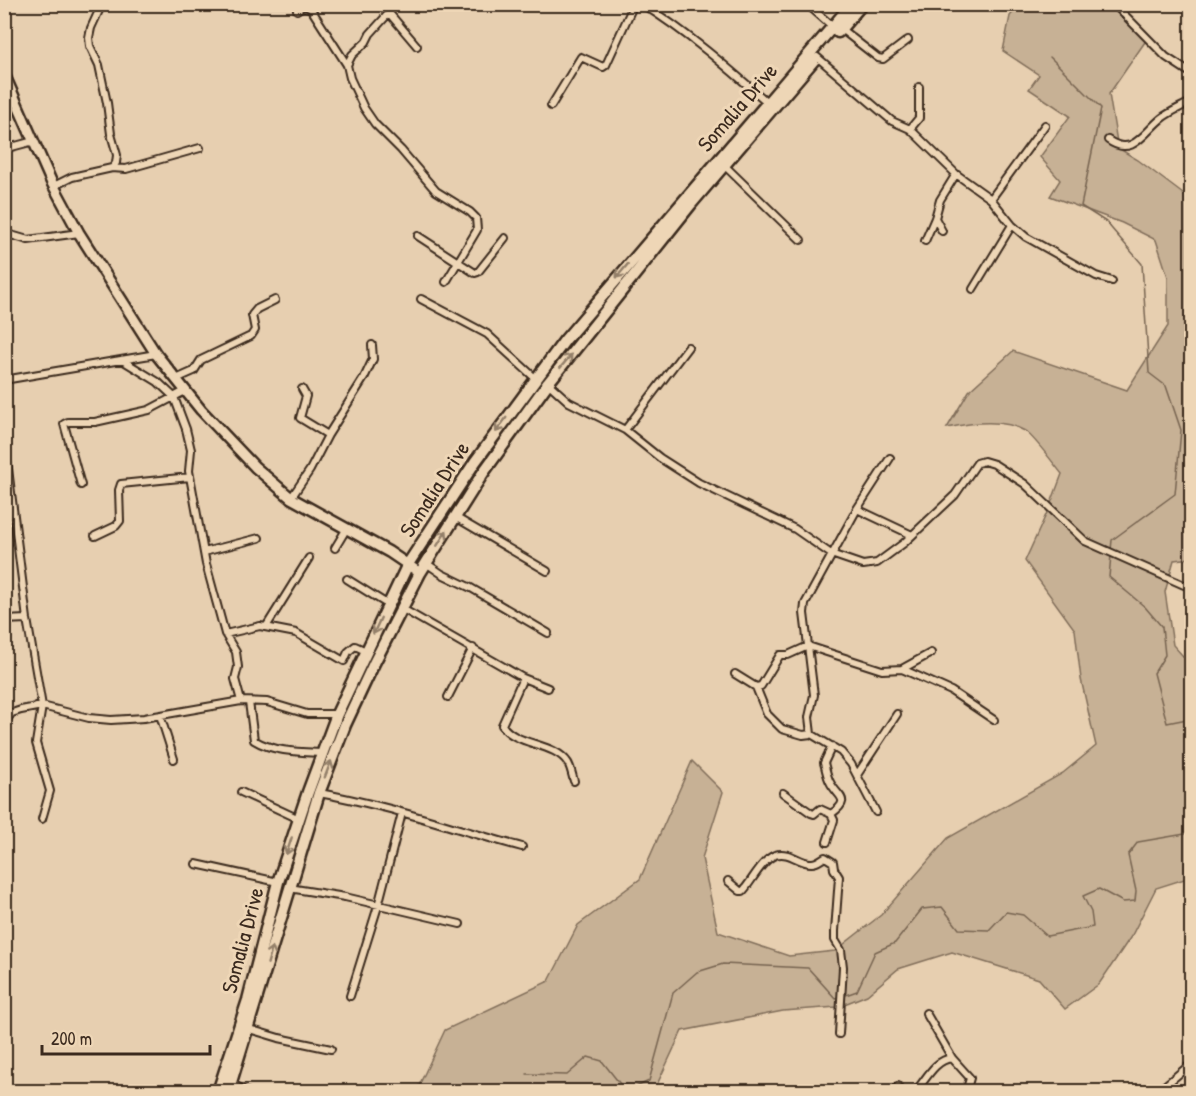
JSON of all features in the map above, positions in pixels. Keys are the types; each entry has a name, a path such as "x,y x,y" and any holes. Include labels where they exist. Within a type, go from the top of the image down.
{"main road":[{"name":"Somalia Drive","path":"229,1087 249,1029 319,792 345,725 426,562 483,472 548,383 651,253 817,57 852,4"},
{"name":"Somalia Drive","path":"218,1092 248,1000 278,882 322,753 337,714 387,604 408,564 475,462 535,378 623,270 767,102 862,4"}],"street":[{"path":"102,4 89,38 90,46 99,65 117,155 116,163 112,168"},
{"path":"551,106 581,57 603,67 606,65 634,4"},
{"path":"642,4 699,44 767,102"},
{"path":"807,4 878,58 883,59 908,40"},
{"path":"1114,4 1166,57 1191,74"},
{"path":"297,10 304,5 311,9 347,65 350,78 364,108 375,124 436,191 476,218 477,230 446,282"},
{"path":"347,65 352,55 366,42 394,5"},
{"path":"389,13 417,46"},
{"path":"817,57 892,121 910,129 956,174 991,199 1012,225 1026,237 1096,276 1112,281"},
{"path":"4,74 54,186 79,233 156,354 185,391 275,486 291,498 347,528 420,573"},
{"path":"910,129 919,118 919,87"},
{"path":"1108,140 1115,146 1131,145 1163,118 1191,101"},
{"path":"991,199 1045,125"},
{"path":"4,149 34,141"},
{"path":"54,186 72,177 112,168 126,169 200,148"},
{"path":"724,165 801,240"},
{"path":"925,241 940,200 956,174"},
{"path":"935,218 942,231"},
{"path":"973,290 1012,225"},
{"path":"4,233 28,240 79,233"},
{"path":"418,236 473,272 478,272 505,238"},
{"path":"421,299 488,334 535,378"},
{"path":"176,379 194,371 201,360 251,336 255,330 252,315 257,309 275,300"},
{"path":"291,498 310,470 328,435 367,372 373,359 372,345"},
{"path":"625,430 688,347"},
{"path":"4,380 156,354"},
{"path":"122,360 158,382 174,397 190,443 190,477 204,552 225,634 236,652 238,668 235,679 241,701"},
{"path":"548,383 569,402 625,430 660,458 699,483 795,529 831,554 863,565 877,563 912,535 955,495 977,463 984,461 994,464 1025,484 1085,541 1184,585 1191,585"},
{"path":"302,389 306,396 300,418 328,435"},
{"path":"81,485 64,424 95,422 149,410 185,391"},
{"path":"4,437 27,619 42,706 36,743 50,791 42,819"},
{"path":"811,734 809,717 814,695 804,613 805,604 857,509 890,458"},
{"path":"95,536 116,526 120,521 119,489 121,484 190,477"},
{"path":"857,509 912,535"},
{"path":"455,517 547,571"},
{"path":"335,548 347,528"},
{"path":"204,552 259,538"},
{"path":"266,627 309,558"},
{"path":"426,562 442,574 471,588 548,633"},
{"path":"347,579 387,604"},
{"path":"402,608 524,678 548,688"},
{"path":"4,620 27,619"},
{"path":"225,634 266,627 296,633 311,640 341,661 346,660 348,652 355,646 366,651"},
{"path":"756,687 761,686 780,654 788,655 808,646 882,670 902,669 931,653"},
{"path":"448,697 473,648"},
{"path":"902,669 951,691 994,720"},
{"path":"735,674 756,687 767,714 782,729 803,735 811,734 842,752 876,812"},
{"path":"524,678 502,725 513,736 550,750 564,758 574,781"},
{"path":"4,723 12,713 42,706 89,718 111,720 160,715 241,701 267,702 307,714 337,714"},
{"path":"249,702 254,740 284,750 322,753"},
{"path":"857,775 897,714"},
{"path":"160,715 174,759"},
{"path":"831,814 839,809 842,801 841,795 830,784 824,763 832,746"},
{"path":"241,792 299,819"},
{"path":"319,792 356,800 522,847"},
{"path":"783,793 813,814 820,809 831,814 834,820 827,842"},
{"path":"350,996 378,906 402,813"},
{"path":"728,881 743,891 766,862 775,855 788,854 811,863 825,857 831,859 835,873 839,877 835,931 835,940 841,950 843,966 839,1034"},
{"path":"196,864 278,882"},
{"path":"289,888 337,895 460,924"},
{"path":"926,1013 952,1058 970,1078 967,1089 963,1092"},
{"path":"249,1029 331,1049"},
{"path":"915,1092 935,1067 947,1058 952,1058"},
{"path":"1157,1092 1191,1063"},
{"path":"229,1087 247,1092"}],"shaded area":[{"path":"1011,5 1114,5 1147,39 1109,94 1118,148 1138,160 1191,200 1191,558 1174,560 1165,592 1173,645 1191,665 1191,877 1156,888 1132,935 1099,984 1065,1009 1039,979 952,952 898,969 867,995 837,1007 783,1011 682,1031 654,1091 509,1092 506,1087 499,1091 416,1092 445,1030 549,981 578,925 640,879 692,761 723,792 702,858 718,932 789,956 835,951 881,915 948,838 1063,773 1096,746 1081,679 1075,630 1025,561 1062,474 1034,439 1016,427 986,423 947,428 969,391 1013,351 1127,390 1168,326 1168,277 1156,240 1122,223 1050,196 1060,180 1040,157 1070,116 1029,89 1039,75 1003,51 1010,16 1016,9"}],"waterway":[{"path":"1050,57 1101,108 1081,206 1106,222 1142,264 1149,373 1166,386 1181,430 1175,494 1112,540 1111,550"},
{"path":"1111,555 1109,577 1145,607 1162,627 1165,655 1154,673 1167,723 1192,718"},
{"path":"843,996 857,991 875,952 895,943 922,909 942,907 959,929 989,930 1006,912 1023,915 1047,936 1093,927 1091,912 1083,896 1099,889 1123,902 1135,901 1136,891 1128,855 1138,842 1185,834 1192,827"},
{"path":"527,1074 567,1075 588,1057 602,1061 620,1084 634,1088 649,1081 673,993 697,972 723,964 808,968 835,998 839,997"}]}
